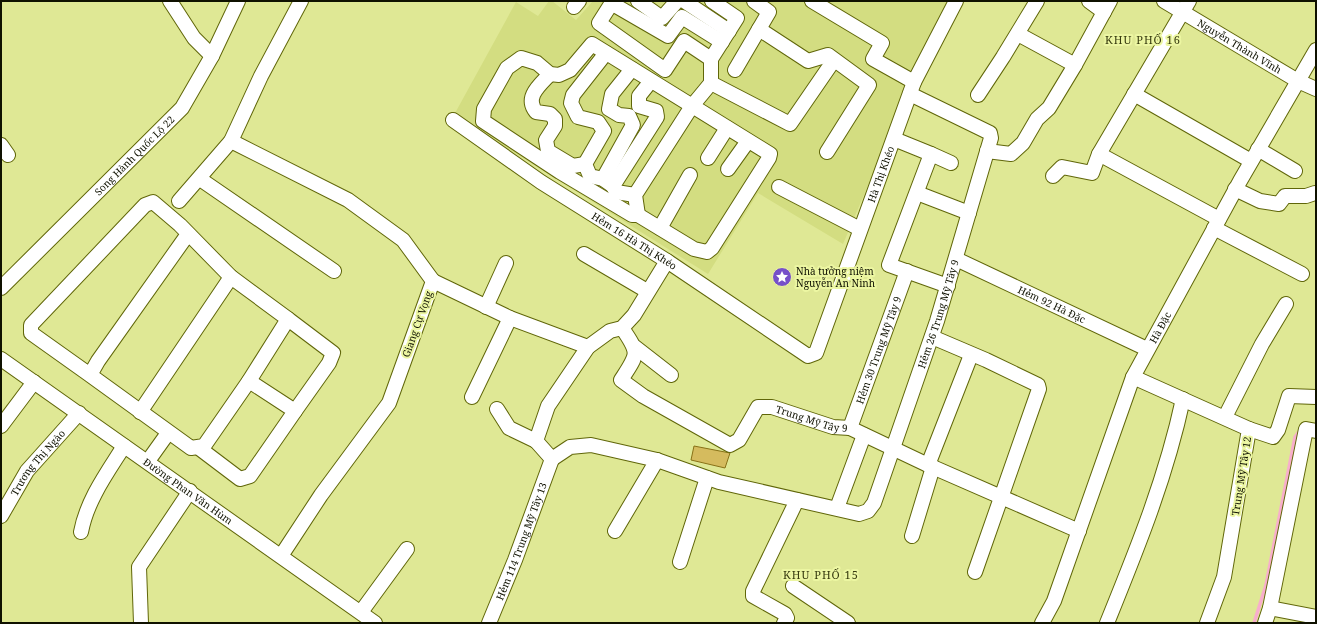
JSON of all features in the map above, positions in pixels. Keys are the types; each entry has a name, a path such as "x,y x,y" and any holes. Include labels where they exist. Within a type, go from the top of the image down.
{"street":[{"path":"170,1 194,38 212,56"},
{"name":"Song Hành Quốc Lộ 22","path":"1,288 182,108 212,56 238,1"},
{"path":"179,201 200,179 231,141 261,76 300,1"},
{"path":"638,1 662,18 677,1"},
{"path":"684,1 725,36"},
{"path":"638,215 635,195 692,106 711,83 711,59 736,18 712,1"},
{"path":"735,70 769,12 754,1"},
{"path":"812,1 882,43 873,59 912,88"},
{"name":"Hà Thị Khéo","path":"816,353 912,88 956,1"},
{"path":"978,95 1018,34 1037,1"},
{"path":"987,151 1011,154 1022,143 1037,119 1049,108 1076,65 1107,7 1089,1"},
{"name":"Nguyễn Thành Vĩnh","path":"1164,1 1186,6 1298,80 1316,89"},
{"path":"711,59 684,41 665,70 599,23 612,2 668,36 682,17 725,36"},
{"path":"1053,176 1062,167 1092,173 1099,154 1186,6"},
{"path":"759,29 808,62 828,55 869,85 827,152"},
{"path":"1018,34 1076,65"},
{"path":"592,44 632,69 770,154 769,158 712,248 707,252 694,249 638,215 632,215 560,172 483,121 484,109 507,68 522,58 537,63 550,74 559,74 570,70 592,44"},
{"name":"Hà Đặc","path":"1042,623 1054,601 1133,377 1235,189 1316,50"},
{"path":"550,74 532,94 532,107 536,112 550,114 555,119 555,126 546,140 548,152 574,166 585,164 604,131 598,122 578,117 571,103 573,95 606,53"},
{"path":"711,83 790,124 834,60"},
{"path":"608,183 633,125 629,116 619,115 609,110 612,94 632,69"},
{"path":"608,183 657,117 656,111 639,106 639,96 651,81"},
{"name":"Hẻm 26 Trung Mỹ Tây 9","path":"552,459 570,447 591,445 657,460 707,478 797,500 838,508 859,514 868,511 874,503 932,337 991,138 990,133 912,88"},
{"path":"1134,94 1251,161"},
{"name":"Hẻm 16 Hà Thị Khéo","path":"453,120 541,182 667,261 799,352 808,356 816,353"},
{"path":"708,158 727,128"},
{"path":"894,139 950,163"},
{"name":"Giang Cự Vọng","path":"231,141 348,200 403,240 433,281 390,403 321,495 281,556"},
{"path":"728,169 748,141"},
{"path":"1258,149 1295,171"},
{"path":"931,154 889,265 948,286"},
{"path":"1099,154 1302,274"},
{"path":"585,164 590,176 608,183 616,192 635,195"},
{"path":"660,228 690,175"},
{"path":"200,179 334,271"},
{"path":"779,187 860,229"},
{"path":"1235,189 1260,201 1279,204 1285,196 1306,196 1316,193"},
{"path":"917,193 969,213"},
{"path":"199,448 240,479 250,476 329,363 333,353 288,319 231,277 157,204 150,202 30,325 31,333 168,433 191,448 199,448 204,446 249,381 288,319"},
{"path":"90,375 98,361 188,234"},
{"path":"584,254 647,291"},
{"name":"Hẻm 92 Hà Đặc","path":"956,259 1148,349"},
{"path":"536,441 548,406 588,347 610,331 622,328 634,315 647,291 667,261"},
{"path":"486,307 506,263"},
{"name":"Hẻm 30 Trung Mỹ Tây 9","path":"850,428 907,271"},
{"path":"140,412 231,277"},
{"path":"433,281 510,318 588,347"},
{"path":"1225,418 1262,344 1286,304"},
{"path":"472,397 510,318"},
{"path":"622,328 635,347 671,375"},
{"path":"932,337 971,355 986,360 1038,385 1039,389 976,572"},
{"name":"Trung Mỹ Tây 9","path":"635,347 635,359 621,380 643,396 730,444 739,440 758,407 772,407 833,427 850,428 930,466 1079,531"},
{"path":"912,536 930,466 971,355"},
{"name":"Đường Phan Văn Hùm","path":"1,358 375,623"},
{"name":"Trung Mỹ Tây 12","path":"1133,377 1248,428 1224,577 1207,623"},
{"path":"249,381 295,412"},
{"path":"1,426 34,382"},
{"path":"1248,428 1273,437 1278,430 1289,396 1316,397"},
{"path":"1107,623 1140,542 1174,440 1183,399"},
{"path":"497,410 509,428 536,441 552,459"},
{"name":"Trương Thị Ngào","path":"1,516 27,471 79,413"},
{"path":"1265,623 1270,608 1306,429 1316,431"},
{"path":"148,461 168,433"},
{"path":"838,508 864,435"},
{"path":"81,532 84,518 94,496 124,446"},
{"name":"Hẻm 114 Trung Mỹ Tây 13","path":"489,623 515,560 552,459"},
{"path":"615,531 657,460"},
{"path":"680,562 707,478"},
{"path":"141,623 139,568 190,491"},
{"path":"784,623 787,618 785,614 758,600 753,596 753,591 797,500"},
{"path":"361,612 407,549"},
{"path":"793,586 848,623"},
{"path":"1270,608 1316,616"}],"shaded area":[{"path":"549,1 552,1 576,20 593,1 953,1 918,68 843,244 758,193 708,274 454,115 516,2 538,16"}],"building":[{"path":"694,446 730,453 725,468 691,460"}],"waterway":[{"path":"1254,623 1266,585 1295,437 1301,429"}],"place":[{"name":"Nhà tưởng niệm Nguyễn An Ninh","path":"782,277"}],"district":[{"name":"KHU PHỐ 16","path":"1143,39"},
{"name":"KHU PHỐ 15","path":"821,574"}]}
